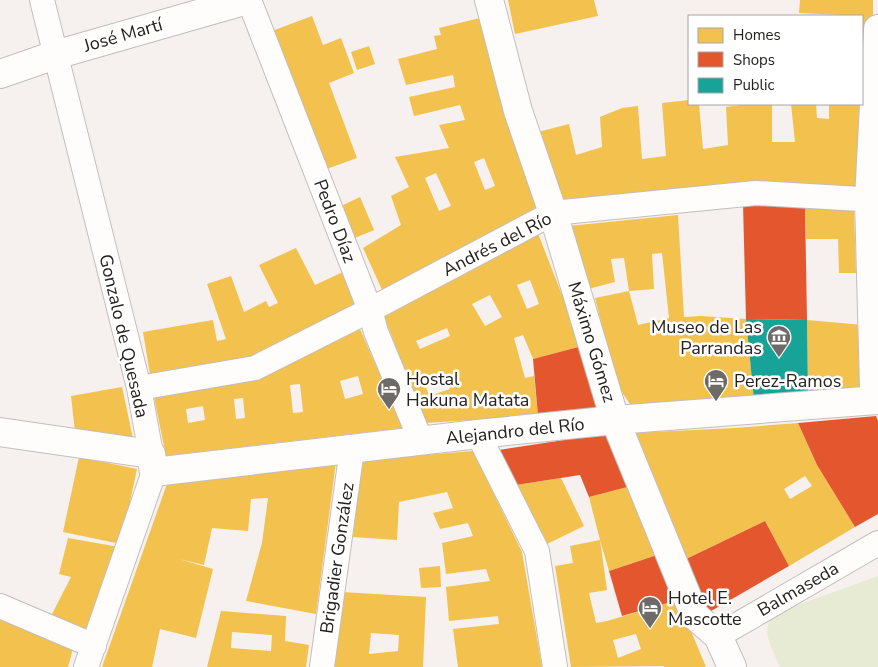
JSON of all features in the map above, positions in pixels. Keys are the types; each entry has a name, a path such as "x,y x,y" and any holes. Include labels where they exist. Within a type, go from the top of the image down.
{"street":[{"name":"Gonzalo de Quesada","path":"42,0 139,388 152,463 90,656"},
{"name":"José Martí","path":"0,74 55,54 248,0"},
{"name":"Pedro Díaz","path":"248,0 420,441"},
{"name":"Máximo Gómez","path":"489,0 518,110 553,213 615,420 695,616 718,636 732,667"},
{"path":"878,46 873,200 874,387 878,396"},
{"name":"Andrés del Río","path":"139,388 255,368 370,310 553,213 756,193 873,200"},
{"name":"Alejandro del Río","path":"0,432 152,463 352,449 615,420 878,400"},
{"path":"478,434 538,551 555,667"},
{"name":"Brigadier González","path":"322,667 352,449"},
{"name":"Balmaseda","path":"718,636 878,543"},
{"path":"0,606 90,656"}],"green space":[{"path":"878,576 878,667 780,667 770,645 767,631 768,624 778,612"}],"building: Homes":[{"path":"508,0 594,0 598,16 515,34"},
{"path":"800,0 873,0 873,30 862,188 560,203 538,132 569,124 576,155 602,147 600,117 622,108 638,106 642,159 666,156 662,103 688,100 688,105 699,105 703,149 728,145 726,107 772,105 772,142 795,142 791,105 816,105 817,118 829,119 829,105 863,105 863,15 799,13"},
{"path":"312,16 323,45 341,38 354,73 329,83 357,158 324,170 272,31"},
{"path":"480,18 514,129 540,199 534,213 384,294 363,248 401,225 391,196 409,187 395,157 449,148 439,125 465,120 460,105 414,116 409,97 455,87 453,75 406,85 398,59 437,49 434,36 441,35 439,28","holes":["484,158 495,186 485,190 474,162","436,173 451,206 439,211 425,178"]},
{"path":"369,46 375,64 357,70 351,52"},
{"path":"360,197 374,230 355,238 341,206"},
{"path":"805,206 854,208 856,273 839,273 838,239 806,239"},
{"path":"678,215 684,317 701,316 746,319 754,400 630,404 617,385 595,298 629,291 624,258 611,259 615,282 588,289 568,226","holes":["662,253 669,318 638,325 629,291 654,289 652,254"]},
{"path":"537,231 582,346 533,359 523,335 514,338 525,378 534,376 538,416 425,423 384,316 443,280","holes":["530,280 539,304 527,309 517,285","490,295 502,317 485,326 472,304","447,328 450,336 420,349 416,341","447,381 450,389 429,396 426,387"]},
{"path":"296,248 315,285 345,271 363,308 287,345 222,368 151,380 143,332 213,320 217,341 226,339 207,284 231,276 244,312 266,301 269,307 278,303 259,265"},
{"path":"807,320 863,325 868,393 808,396"},
{"path":"360,329 403,428 166,456 153,392 265,372","holes":["358,376 363,394 345,399 340,381","300,384 303,412 293,413 290,385","243,398 245,418 236,419 234,399","203,406 205,420 188,423 186,409"]},
{"path":"122,387 134,443 75,432 71,396"},
{"path":"798,423 817,465 855,527 789,566 765,521 682,561 631,433","holes":["805,476 812,486 790,499 784,489"]},
{"path":"473,451 522,552 542,667 458,667 453,629 499,624 498,616 449,621 446,587 490,581 486,569 446,574 442,543 473,536 468,523 440,529 433,513 453,508 447,492 399,502 397,540 353,537 362,460"},
{"path":"79,457 137,469 121,544 63,532"},
{"path":"336,462 316,614 246,601 262,543 268,498 251,499 248,531 212,528 204,565 179,559 213,569 196,638 160,629 152,667 102,667 168,481"},
{"path":"561,478 584,526 547,544 516,485"},
{"path":"631,486 657,555 609,571 589,497"},
{"path":"68,538 119,547 87,631 51,616 71,577 59,574"},
{"path":"600,540 607,590 589,593 596,623 678,600 706,667 571,667 555,566 573,563 570,546","holes":["636,634 641,649 618,658 613,640"]},
{"path":"440,566 441,587 421,588 419,568"},
{"path":"342,592 426,597 423,667 331,667","holes":["371,633 399,635 398,651 369,654"]},
{"path":"221,611 286,616 285,641 309,645 306,667 207,667","holes":["232,632 272,635 271,651 231,648"]},
{"path":"0,619 74,645 68,667 0,667"}],"building: Shops":[{"path":"743,204 805,206 807,320 746,319"},
{"path":"582,346 601,410 538,416 533,359"},
{"path":"876,416 878,421 878,514 855,527 817,465 798,423"},
{"path":"610,433 631,486 589,497 580,475 516,485 499,450"},
{"path":"765,521 789,566 706,614 682,561"},
{"path":"657,555 678,600 622,616 609,571"}],"building: Public":[{"name":"Museo de Las Parrandas","path":"746,319 807,320 808,396 754,400"}],"place":[{"name":"Museo de Las Parrandas","path":"779,358"},
{"name":"Perez-Ramos","path":"716,402"},
{"name":"Hostal Hakuna Matata","path":"389,410"},
{"name":"Hotel E. Mascotte","path":"650,629"}]}
